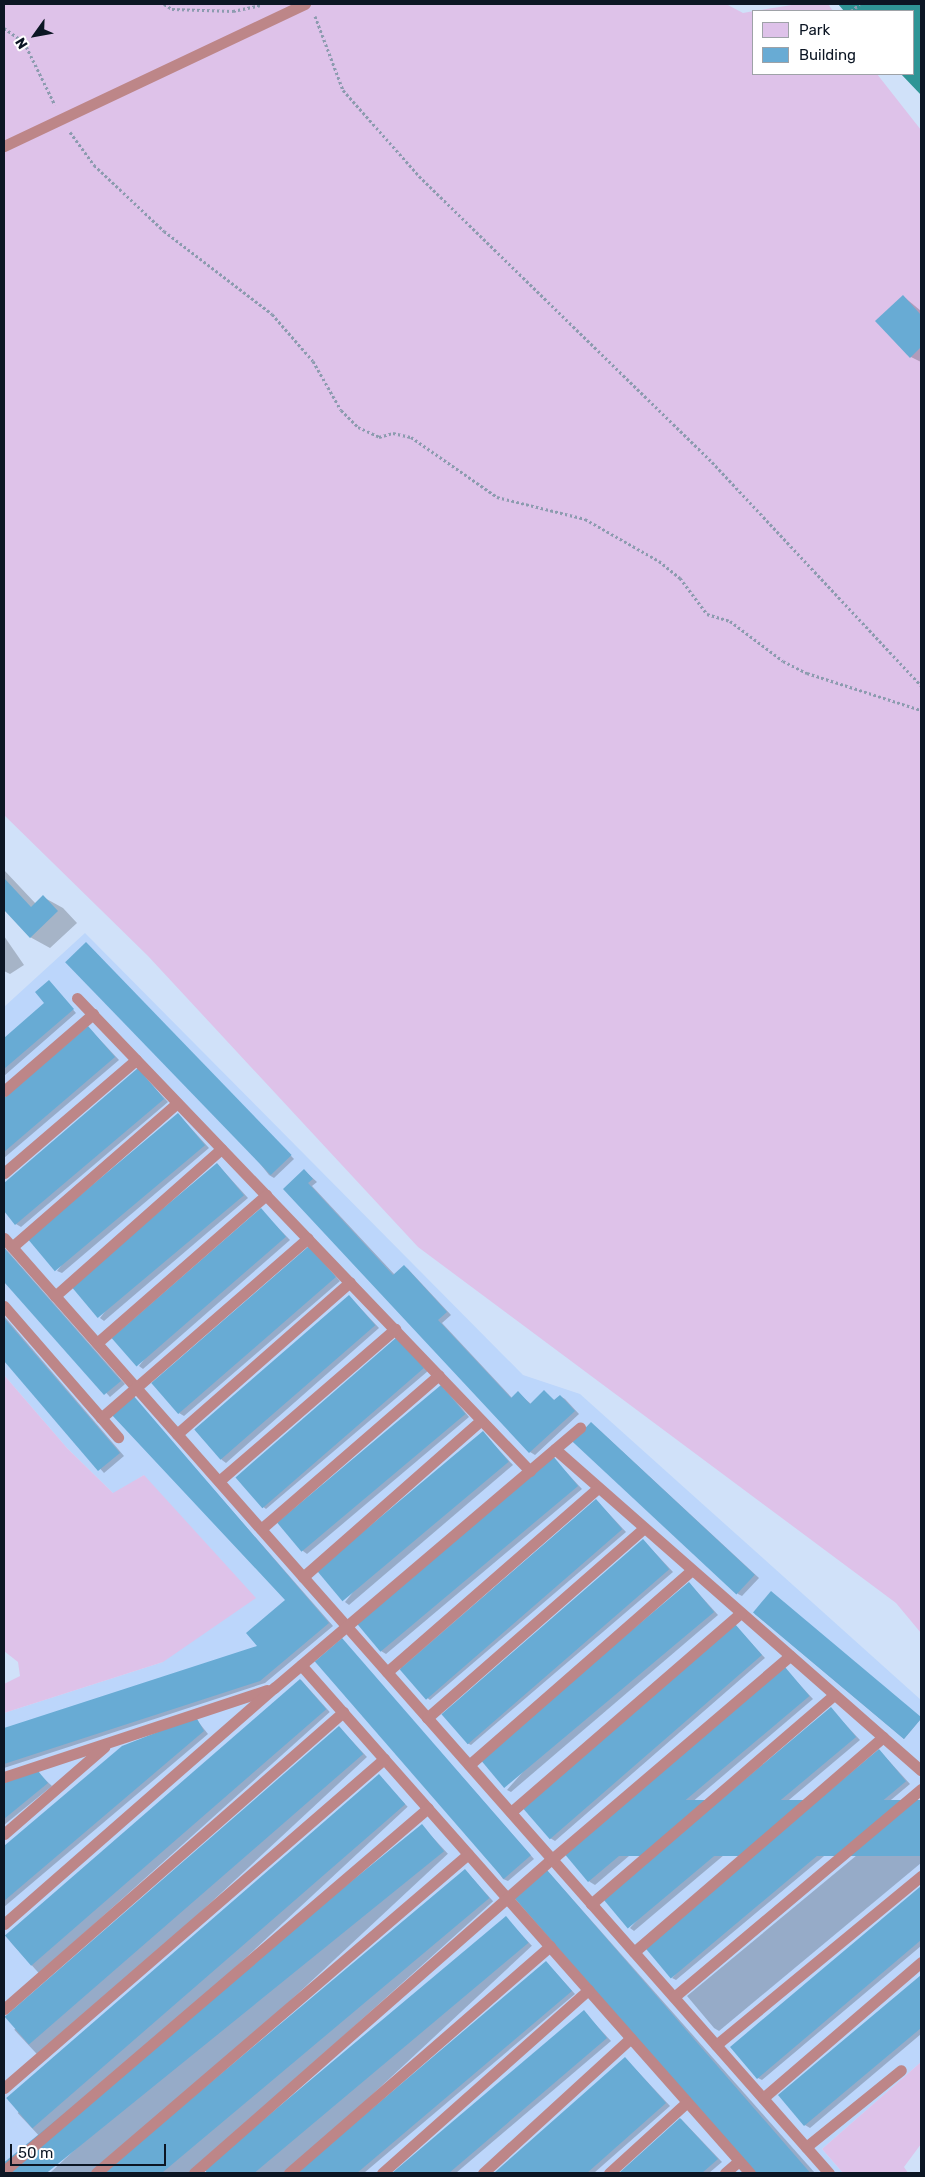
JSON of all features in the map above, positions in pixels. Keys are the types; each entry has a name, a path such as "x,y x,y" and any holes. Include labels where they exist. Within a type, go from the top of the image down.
{"lane":[{"path":"4,146 309,8"},
{"path":"77,998 530,1470"},
{"path":"4,1091 93,1014"},
{"path":"4,1173 136,1060"},
{"path":"12,1247 178,1103"},
{"path":"55,1296 221,1149"},
{"path":"97,1343 266,1195"},
{"path":"4,1238 829,2173"},
{"path":"101,1418 308,1238"},
{"path":"177,1434 350,1282"},
{"path":"4,1306 118,1437"},
{"path":"219,1481 394,1329"},
{"path":"261,1529 439,1375"},
{"path":"303,1577 481,1420"},
{"path":"4,1924 274,1688 580,1428"},
{"path":"555,1450 921,1771"},
{"path":"387,1672 598,1488"},
{"path":"427,1718 644,1528"},
{"path":"469,1764 692,1570"},
{"path":"511,1812 741,1613"},
{"path":"194,2173 507,1898 790,1656"},
{"path":"301,1665 750,2173"},
{"path":"4,1777 274,1688"},
{"path":"591,1904 834,1694"},
{"path":"4,2009 343,1712"},
{"path":"634,1952 883,1737"},
{"path":"4,1834 109,1743"},
{"path":"4,2088 384,1759"},
{"path":"674,1997 921,1789"},
{"path":"4,2171 428,1808"},
{"path":"96,2173 468,1854"},
{"path":"716,2045 921,1876"},
{"path":"288,2173 550,1946"},
{"path":"762,2098 921,1962"},
{"path":"382,2173 588,1990"},
{"path":"483,2173 630,2038"},
{"path":"806,2147 901,2070"},
{"path":"609,2173 687,2102"},
{"path":"725,2173 739,2161"}],"path":[{"path":"164,4 172,9 233,12 268,4"},
{"path":"309,8 343,90 419,176 712,462 921,685"},
{"path":"4,28 24,42 61,120 94,165 121,193 164,232 272,314 313,361 341,410 358,427 380,437 393,433 411,436 497,497 585,519 659,561 680,578 707,614 730,621 783,661 807,673 921,710"}],"shaded area":[{"path":"838,4 921,4 921,95 902,75 915,75 915,10 843,10"},
{"path":"85,933 523,1375 580,1394 921,1700 921,2062 822,2149 843,2173 4,2173 4,1713 163,1662 144,1475 114,1494 67,1448 4,1375 4,1007"}],"green space":[{"path":"4,4 726,4 743,13 752,11 752,75 878,75 921,130 921,1633 896,1603 418,1247 148,956 4,815"},
{"path":"798,4 828,4 832,10 761,10"},
{"path":"4,1375 67,1448 113,1493 144,1475 256,1598 163,1662 4,1713 4,1684 20,1676 18,1662 4,1651"},
{"path":"921,2062 921,2144 904,2167 908,2173 843,2173 822,2149"}],"building":[{"path":"903,295 921,315 921,347 910,358 875,321"},
{"path":"4,878 31,907 43,895 58,911 30,938 4,910"},
{"path":"86,942 292,1155 271,1175 65,962"},
{"path":"49,980 74,1009 4,1069 4,1038 44,1003 35,992"},
{"path":"88,1026 115,1057 4,1152 4,1098"},
{"path":"138,1068 164,1099 15,1225 4,1211 4,1183"},
{"path":"178,1113 205,1145 55,1271 28,1239"},
{"path":"217,1163 244,1195 98,1318 71,1286"},
{"path":"304,1169 313,1179 308,1183 393,1275 404,1265 447,1312 438,1320 511,1398 518,1391 530,1404 544,1390 554,1400 560,1395 575,1411 529,1453 283,1189"},
{"path":"261,1208 286,1237 136,1367 112,1338"},
{"path":"309,1246 336,1277 178,1414 151,1383"},
{"path":"4,1248 121,1381 104,1395 4,1282"},
{"path":"349,1295 375,1325 221,1460 194,1429"},
{"path":"4,1318 120,1453 98,1471 4,1361"},
{"path":"397,1337 424,1368 262,1508 235,1477"},
{"path":"441,1385 465,1414 301,1552 277,1523"},
{"path":"132,1394 329,1623 260,1681 4,1764 4,1728 257,1646 246,1633 285,1600 111,1414"},
{"path":"591,1422 755,1575 736,1595 573,1442"},
{"path":"483,1431 509,1462 342,1601 317,1570"},
{"path":"553,1456 578,1486 380,1652 355,1622"},
{"path":"596,1499 622,1529 426,1700 400,1670"},
{"path":"643,1539 669,1569 468,1744 441,1714"},
{"path":"689,1582 714,1612 504,1788 479,1758"},
{"path":"771,1591 921,1717 904,1739 753,1612"},
{"path":"735,1624 762,1655 550,1839 523,1808"},
{"path":"342,1638 531,1855 504,1879 315,1662"},
{"path":"785,1667 809,1696 588,1882 564,1853"},
{"path":"300,1679 326,1709 31,1966 5,1936"},
{"path":"831,1707 856,1737 628,1928 603,1899"},
{"path":"196,1717 204,1731 4,1901 4,1846 122,1746"},
{"path":"339,1726 363,1754 29,2045 5,2017"},
{"path":"879,1749 906,1781 671,1979 644,1946"},
{"path":"38,1771 48,1783 4,1819 4,1783"},
{"path":"379,1774 405,1804 32,2128 6,2098"},
{"path":"614,1800 921,1800 921,1856 614,1856"},
{"path":"422,1824 444,1851 47,2173 12,2173 4,2163"},
{"path":"465,1869 489,1898 162,2173 104,2172"},
{"path":"547,1870 810,2173 753,2173 515,1898"},
{"path":"921,1886 921,1940 757,2079 730,2047"},
{"path":"506,1916 528,1943 254,2173 207,2173 204,2169"},
{"path":"546,1961 572,1991 357,2173 296,2173"},
{"path":"921,1975 921,2028 804,2126 778,2095"},
{"path":"584,2010 607,2038 449,2173 392,2173"},
{"path":"625,2057 666,2103 587,2173 494,2173"},
{"path":"680,2118 718,2159 702,2173 619,2173"}]}
